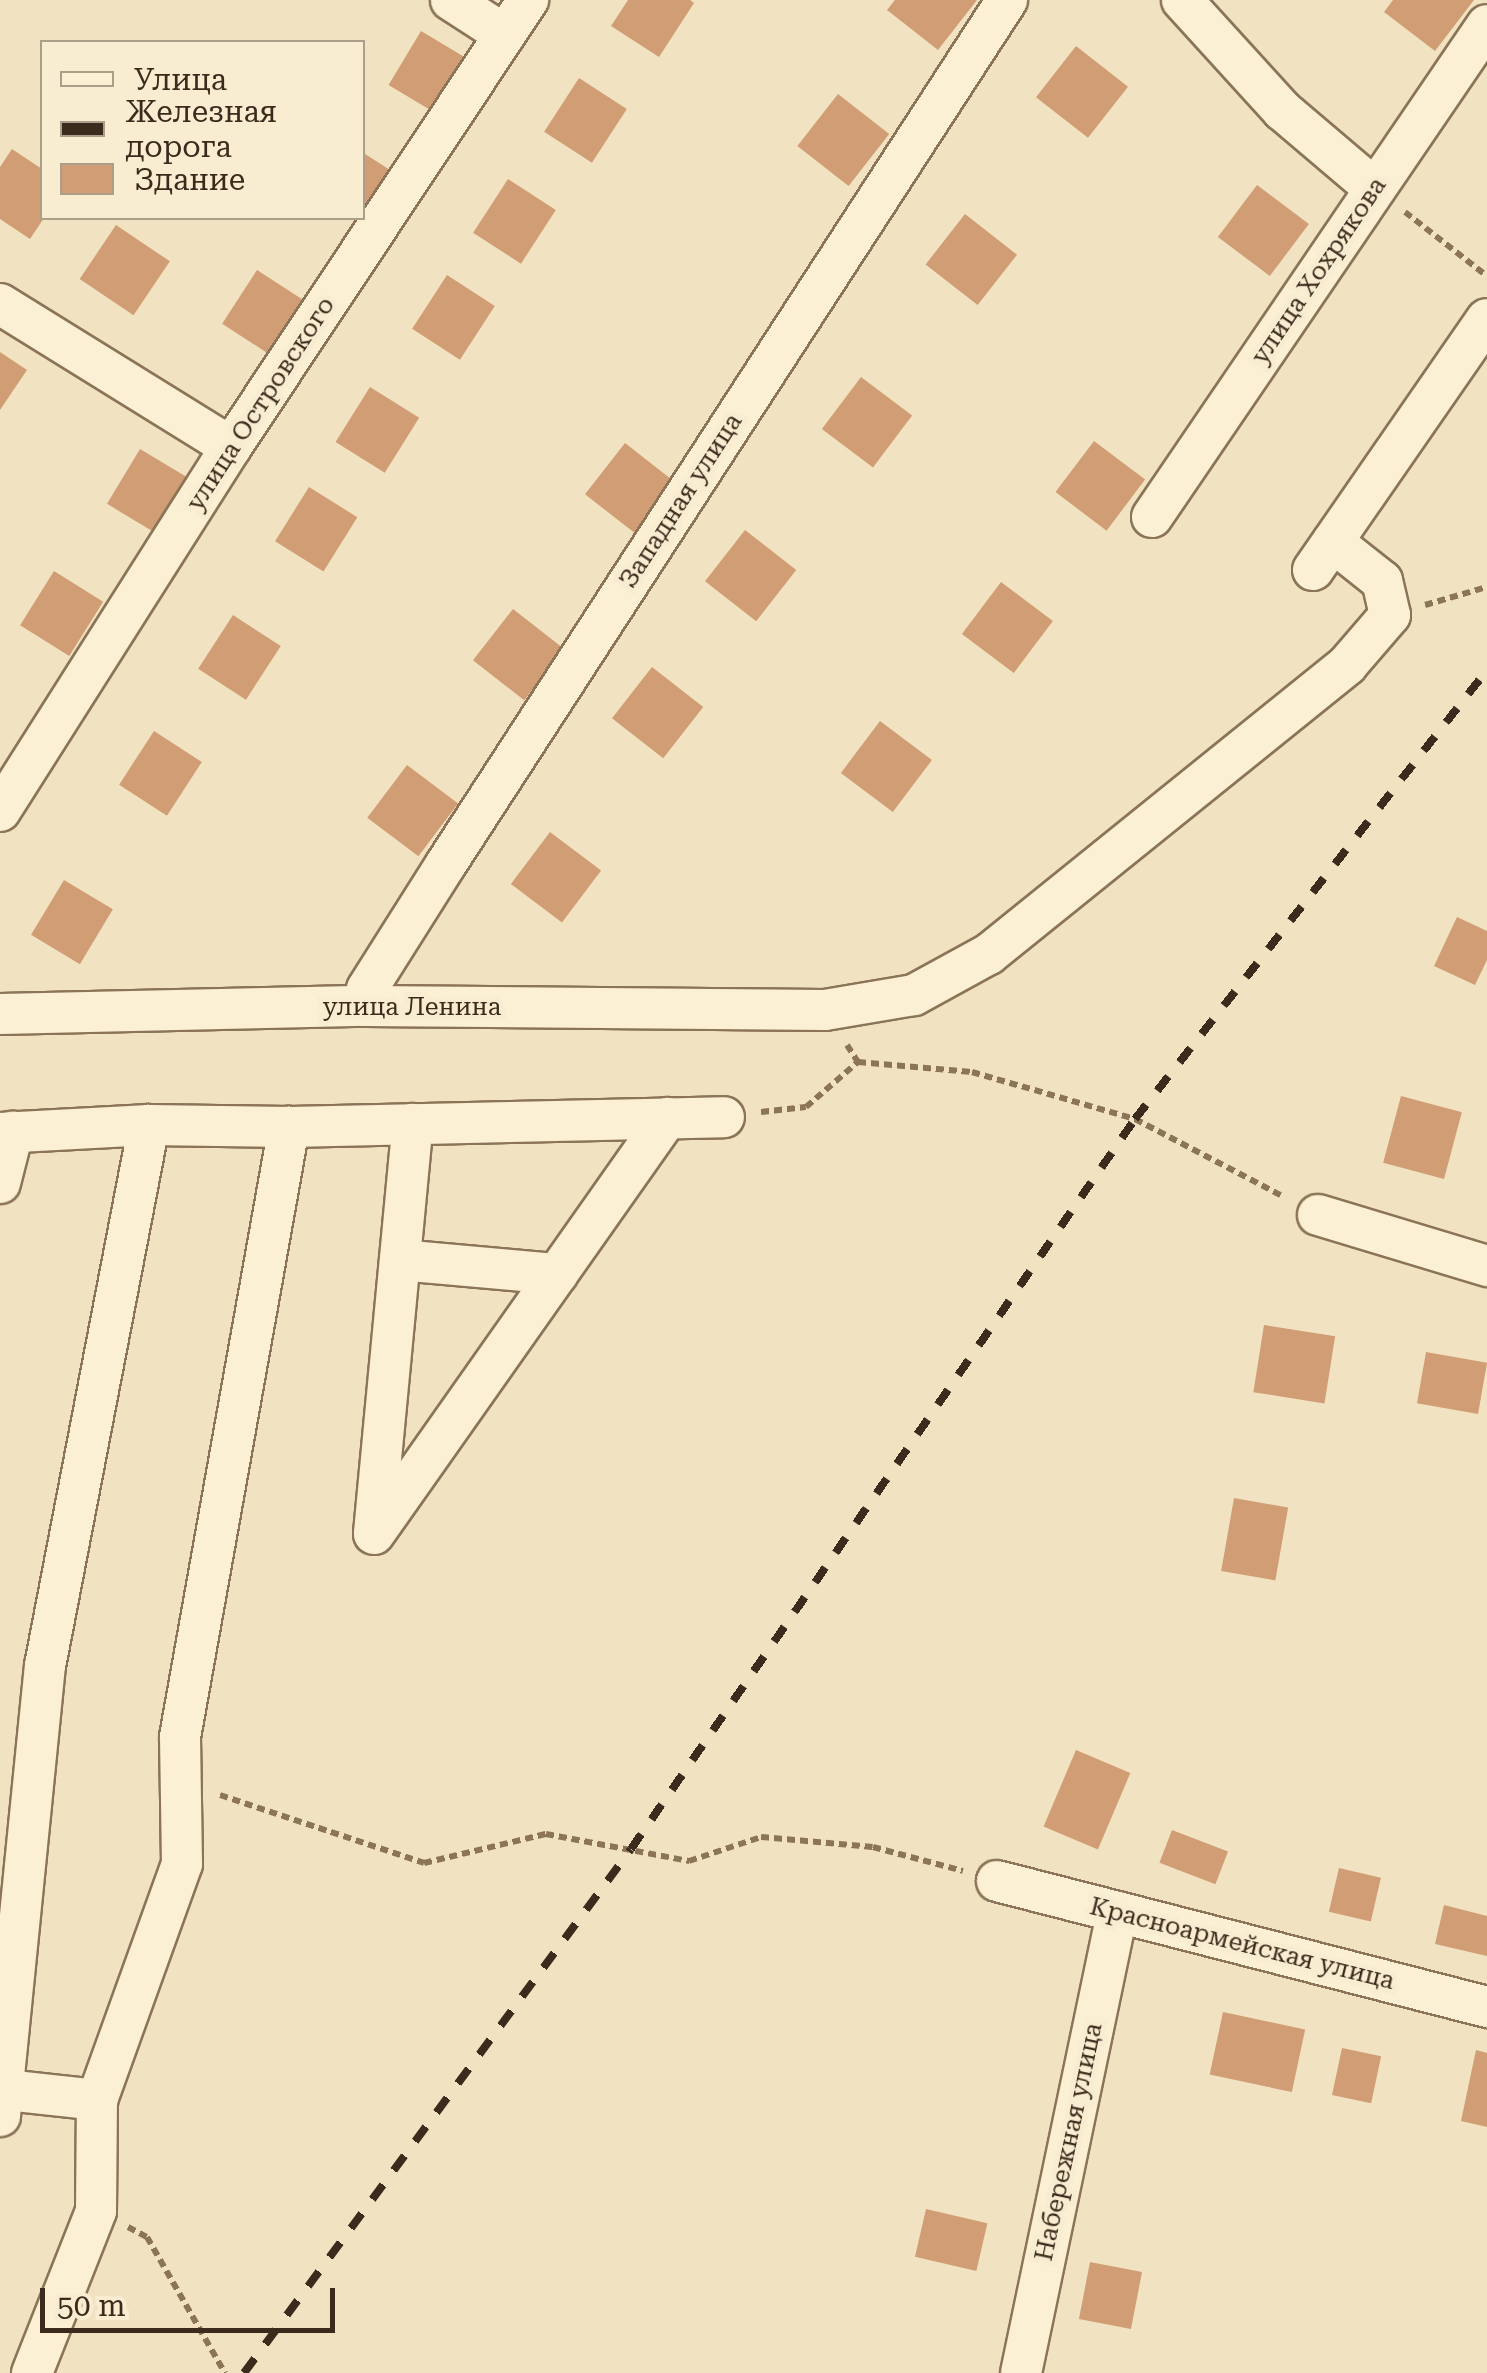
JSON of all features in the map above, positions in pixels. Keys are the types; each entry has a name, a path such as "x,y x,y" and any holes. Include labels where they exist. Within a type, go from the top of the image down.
{"street":[{"path":"451,0 505,35"},
{"name":"улица Островского","path":"0,812 231,448 528,0"},
{"name":"Западная улица","path":"365,1006 367,988 446,864 1006,0"},
{"path":"1182,0 1282,110 1375,190"},
{"name":"улица Хохрякова","path":"1152,517 1487,25"},
{"path":"0,304 231,448"},
{"path":"1390,616 1382,580 1323,556 1487,319"},
{"name":"улица Ленина","path":"0,1014 365,1006 824,1010 914,994 989,954 1346,665 1390,616"},
{"path":"0,1184 6,1132 149,1125 289,1127 724,1117"},
{"path":"413,1124 374,1534 667,1118"},
{"path":"97,2100 2,2103 44,1666 149,1125"},
{"path":"32,2373 96,2211 97,2100 182,1864 180,1737 289,1127"},
{"path":"1318,1215 1487,1266"},
{"path":"400,1260 558,1274"},
{"name":"Красноармейская улица","path":"998,1881 1487,2007"},
{"name":"Набережная улица","path":"1021,2373 1117,1912"}],"path":[{"path":"1375,190 1487,276"},
{"path":"1390,616 1487,587"},
{"path":"824,1010 858,1062"},
{"path":"724,1117 806,1107 858,1062 972,1072 1136,1119 1318,1215"},
{"path":"180,1779 278,1817 424,1863 546,1834 689,1861 761,1837 873,1847 998,1881"},
{"path":"96,2211 147,2237 226,2373"}],"building":[{"path":"628,0 694,3 659,57 611,26"},
{"path":"895,0 977,0 938,50 887,10"},
{"path":"1393,0 1474,0 1435,51 1384,12"},
{"path":"421,31 470,60 437,114 389,85"},
{"path":"1076,46 1128,87 1088,138 1036,97"},
{"path":"579,78 627,109 592,163 544,132"},
{"path":"838,94 889,134 849,186 797,146"},
{"path":"12,149 40,168 43,220 30,239 0,219 0,167"},
{"path":"365,154 390,170 365,208"},
{"path":"508,179 556,210 521,264 473,233"},
{"path":"1257,185 1309,224 1270,276 1218,237"},
{"path":"965,214 1017,255 978,305 926,264"},
{"path":"116,225 170,261 134,315 80,279"},
{"path":"257,270 305,301 270,355 222,324"},
{"path":"447,275 495,306 460,360 412,329"},
{"path":"0,352 27,370 0,410"},
{"path":"861,377 912,416 873,467 822,429"},
{"path":"370,387 419,418 385,473 336,442"},
{"path":"1094,441 1145,480 1107,531 1055,492"},
{"path":"625,443 677,484 637,535 585,494"},
{"path":"140,449 189,478 156,533 107,504"},
{"path":"309,487 357,517 323,571 275,541"},
{"path":"745,530 796,570 756,621 705,581"},
{"path":"54,571 103,602 69,656 20,625"},
{"path":"1001,582 1053,621 1014,673 962,634"},
{"path":"513,609 564,649 524,700 473,660"},
{"path":"233,615 281,646 246,700 198,669"},
{"path":"652,667 703,707 663,758 612,718"},
{"path":"880,721 932,760 893,812 841,773"},
{"path":"154,731 202,762 167,816 119,785"},
{"path":"407,765 458,804 418,856 367,818"},
{"path":"550,832 601,871 562,922 511,884"},
{"path":"64,880 113,909 80,964 31,935"},
{"path":"1457,917 1487,931 1487,960 1475,985 1434,966"},
{"path":"1401,1096 1462,1112 1444,1179 1383,1163"},
{"path":"1264,1325 1335,1336 1324,1403 1253,1392"},
{"path":"1426,1352 1487,1363 1478,1414 1417,1403"},
{"path":"1234,1498 1288,1508 1275,1580 1221,1571"},
{"path":"1076,1750 1130,1773 1098,1849 1044,1826"},
{"path":"1172,1830 1228,1852 1215,1884 1159,1863"},
{"path":"1339,1868 1381,1878 1371,1922 1329,1912"},
{"path":"1444,1905 1487,1916 1487,1956 1435,1944"},
{"path":"1223,2012 1305,2029 1292,2092 1210,2075"},
{"path":"1342,2048 1381,2056 1371,2103 1332,2095"},
{"path":"1476,2050 1487,2053 1487,2127 1461,2121"},
{"path":"926,2209 987,2223 976,2271 915,2257"},
{"path":"1090,2262 1142,2272 1131,2329 1079,2319"}],"railway":[{"path":"244,2373 631,1849 1135,1119 1487,670"}]}
